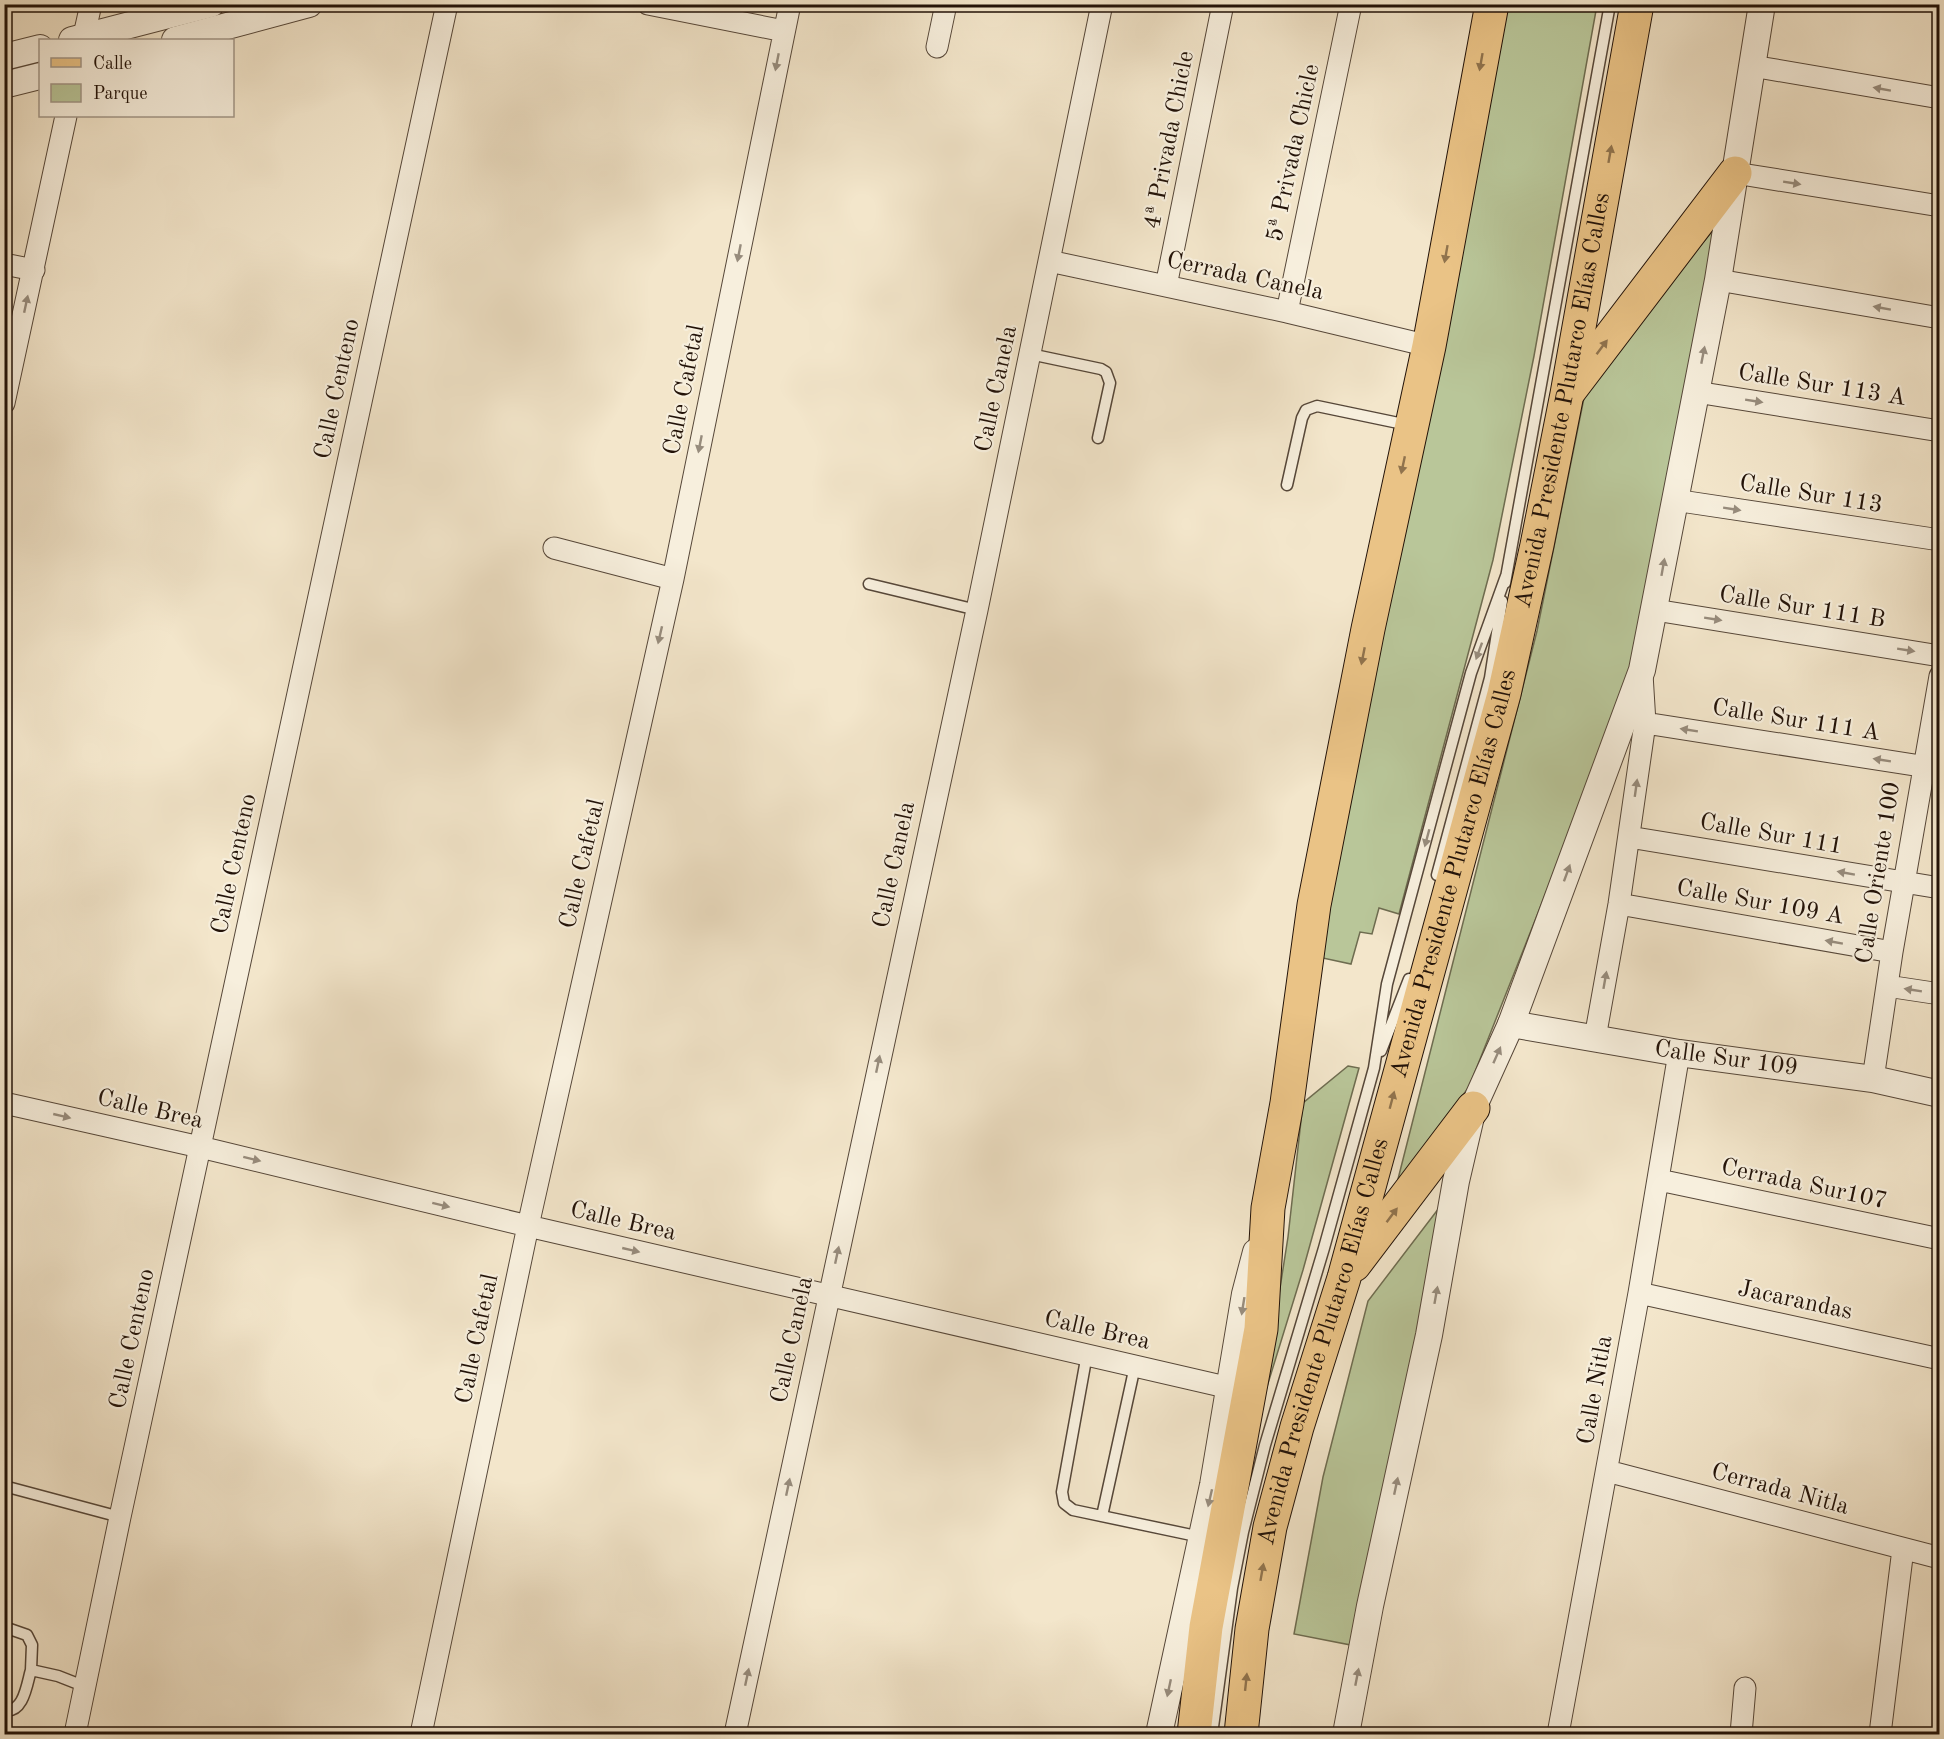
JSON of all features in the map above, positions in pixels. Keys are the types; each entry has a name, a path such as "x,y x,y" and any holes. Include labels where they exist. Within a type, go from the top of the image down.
{"main road":[{"name":"Avenida Presidente Plutarco Elías Calles","path":"1194,1734 1206,1627 1261,1329 1268,1208 1287,1103 1314,905 1368,628 1429,346 1492,4"},
{"name":"Avenida Presidente Plutarco Elías Calles","path":"1241,1734 1252,1629 1270,1527 1297,1427 1344,1278 1504,694 1567,394 1637,4"},
{"path":"1567,394 1735,173"},
{"path":"1344,1278 1473,1108"}],"street":[{"path":"80,39 91,4"},
{"path":"84,39 211,4"},
{"path":"180,39 309,4"},
{"name":"Calle Centeno","path":"75,1734 447,4"},
{"path":"648,4 784,31"},
{"name":"Calle Cafetal","path":"420,1734 528,1226 673,579 790,4"},
{"path":"937,47 946,4"},
{"name":"Calle Canela","path":"735,1734 977,610 1102,4"},
{"name":"4ª Privada Chicle","path":"1166,286 1223,4"},
{"name":"5ª Privada Chicle","path":"1287,312 1351,4"},
{"path":"1346,1734 1370,1606 1429,1335 1456,1181 1473,1108 1511,1024 1642,670 1718,280 1762,4"},
{"path":"4,57 39,48"},
{"path":"1752,66 1940,98"},
{"path":"4,85 39,76"},
{"path":"4,403 66,117"},
{"path":"1735,173 1940,206"},
{"name":"Cerrada Canela","path":"1049,261 1287,312 1429,346"},
{"path":"4,264 34,270"},
{"path":"1718,280 1940,318"},
{"name":"Calle Sur 113 A","path":"1696,392 1940,431"},
{"name":"Calle Sur 113","path":"1674,500 1940,540"},
{"path":"554,548 673,579"},
{"name":"Calle Sur 111 B","path":"1655,610 1940,656"},
{"path":"1595,1038 1619,904 1645,723 1642,670"},
{"name":"Calle Oriente 100","path":"1873,1079 1904,883 1931,768 1940,676"},
{"name":"Calle Sur 111 A","path":"1645,723 1931,768"},
{"name":"Calle Sur 111","path":"1629,837 1940,888"},
{"name":"Calle Sur 109 A","path":"1619,904 1892,952"},
{"path":"1887,986 1940,994"},
{"name":"Calle Sur 109","path":"1511,1024 1679,1053 1873,1079 1940,1094"},
{"name":"Calle Nitla","path":"1558,1734 1640,1293 1679,1053"},
{"name":"Calle Brea","path":"4,1103 1230,1389"},
{"name":"Cerrada Sur107","path":"1659,1180 1940,1239"},
{"name":"Avenida Presidente Plutarco Elías Calles","path":"1159,1734 1213,1485 1245,1294 1268,1208"},
{"name":"Jacarandas","path":"1640,1293 1940,1359"},
{"name":"Cerrada Nitla","path":"1607,1472 1940,1558"},
{"path":"1880,1734 1903,1549"},
{"path":"1741,1734 1745,1688"}],"lane":[{"path":"1435,885 1490,678 1506,576 1610,4"},
{"path":"1030,354 1106,372 1110,383 1098,438"},
{"path":"1287,485 1302,418 1306,410 1317,406 1412,426"},
{"path":"1212,1734 1232,1588 1243,1532 1265,1445 1324,1248 1374,1068 1387,984 1471,673 1506,576"},
{"path":"869,585 977,610"},
{"path":"1374,1068 1407,989 1413,966"},
{"path":"1087,1354 1062,1498 1068,1508 1202,1537"},
{"path":"1102,1516 1135,1366"},
{"path":"4,1486 120,1517"},
{"path":"4,1627 27,1635 32,1645 31,1670 22,1701 16,1708 10,1711 4,1710"},
{"path":"31,1670 58,1676 86,1688"}],"green space":[{"path":"1501,5 1597,5 1534,356 1493,560 1399,914 1379,908 1372,934 1360,932 1351,964 1318,957"},
{"path":"1724,217 1634,671 1469,1087 1397,1183 1537,631 1587,383"},
{"path":"1348,1066 1359,1068 1303,1270 1262,1403 1288,1237 1303,1103"},
{"path":"1452,1191 1356,1646 1294,1634 1323,1477 1368,1301"}]}
